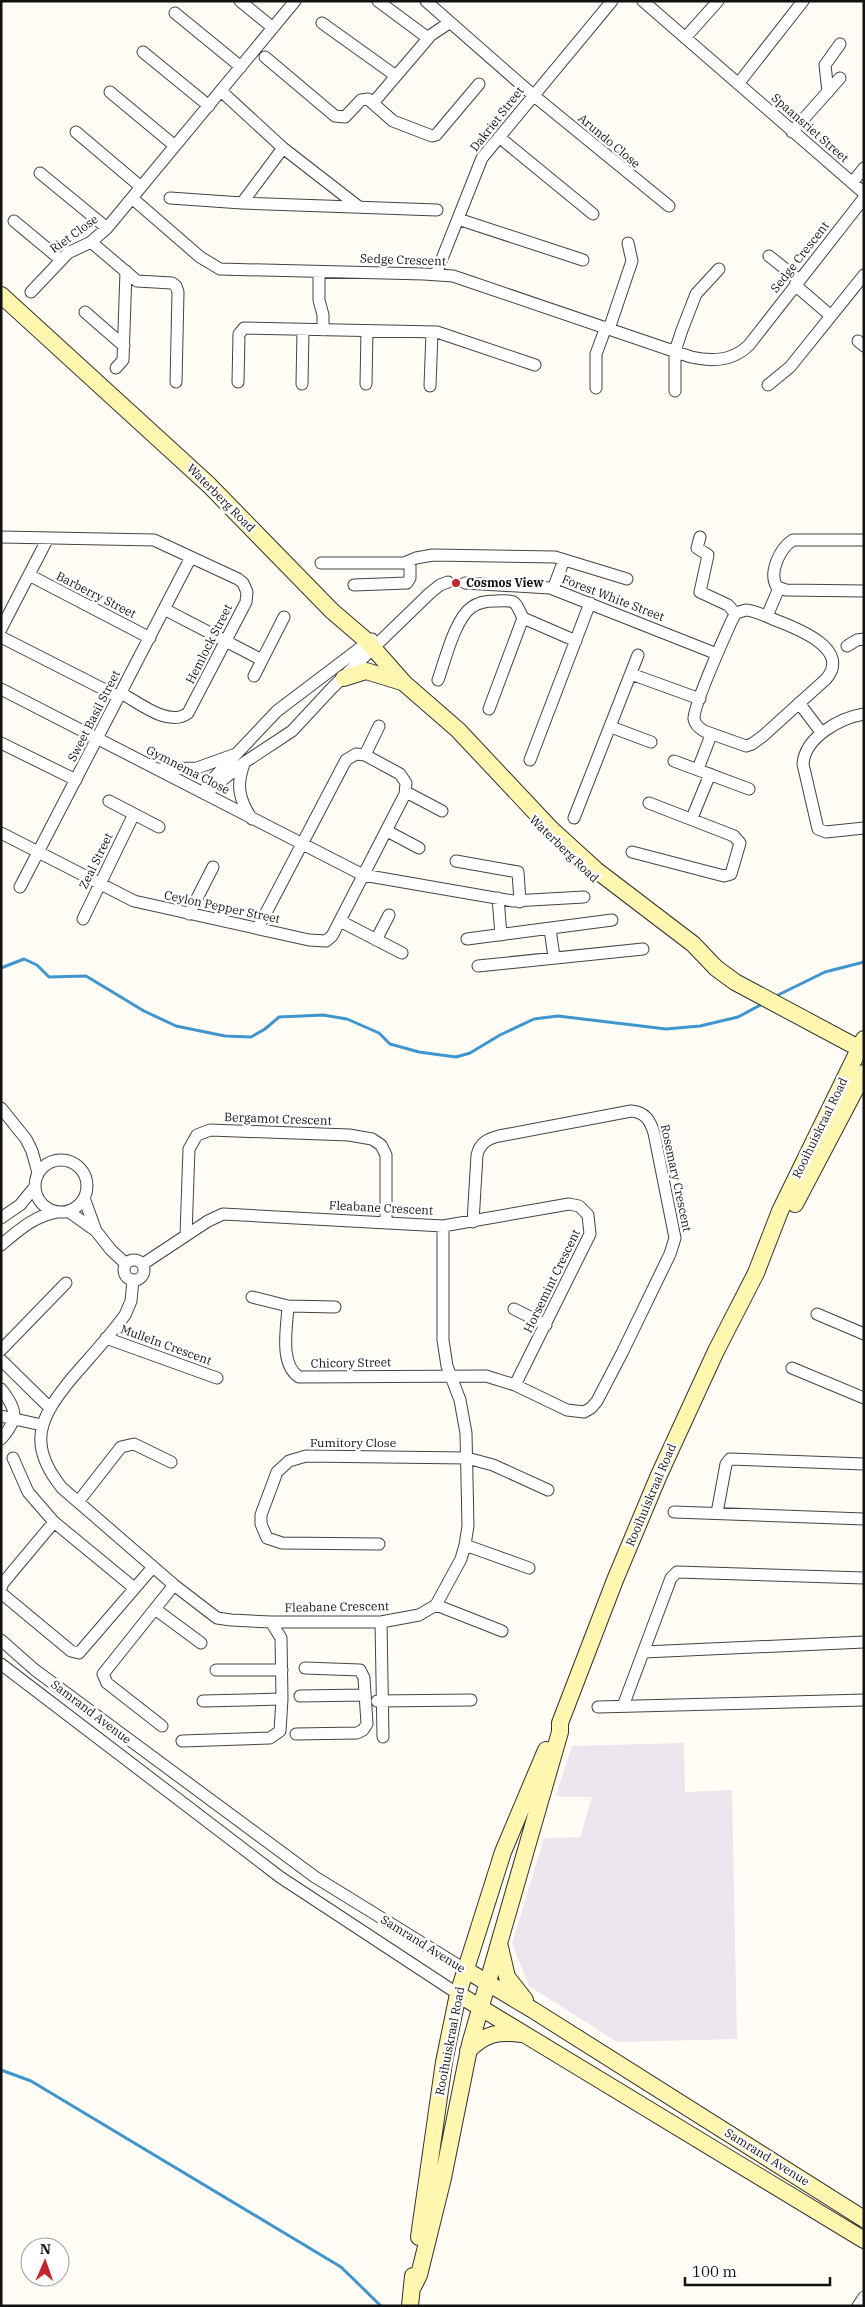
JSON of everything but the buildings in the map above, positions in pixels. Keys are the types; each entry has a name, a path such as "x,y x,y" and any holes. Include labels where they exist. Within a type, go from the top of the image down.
{"main road":[{"name":"Waterberg Road","path":"1,295 183,460 332,611 370,645 404,683 458,730 551,830 596,870 694,944 716,968 755,994 862,1046"},
{"path":"344,678 366,671 404,683"},
{"name":"Rooihuiskraal Road","path":"756,1273 780,1211 862,1046"},
{"name":"Rooihuiskraal Road","path":"410,2306 444,2062 458,1994 514,1822 555,1729 560,1723 615,1580 659,1475 716,1351 864,1073"},
{"name":"Rooihuiskraal Road","path":"413,2288 419,2275 443,2178 468,2051 486,1983 560,1732 560,1723"},
{"path":"499,1942 507,1977 533,2010"},
{"name":"Samrand Avenue","path":"466,1970 533,2010 864,2219"},
{"name":"Samrand Avenue","path":"458,1994 864,2240"},
{"path":"468,2051 477,2041 491,2034 500,2032 526,2035"}],"street":[{"path":"240,1 273,28"},
{"path":"132,198 295,1"},
{"path":"378,1 428,38"},
{"name":"Arundo Close","path":"426,1 533,95 669,206"},
{"name":"Dakriet Street","path":"436,274 480,163 533,95 612,1"},
{"path":"643,1 738,84 803,1"},
{"path":"685,38 718,1"},
{"path":"175,12 241,67"},
{"path":"373,103 428,38 449,23"},
{"path":"322,24 396,76"},
{"path":"828,92 824,65 840,44"},
{"path":"142,52 209,106"},
{"path":"265,57 338,118 345,117 363,99 368,99 393,121 424,135 434,136 479,84"},
{"path":"792,132 840,78"},
{"name":"Spaansriet Street","path":"738,84 864,193"},
{"path":"221,91 283,148 359,207"},
{"path":"110,92 175,146"},
{"path":"76,132 142,187"},
{"path":"499,137 593,214"},
{"path":"242,203 283,148"},
{"path":"852,183 864,168"},
{"path":"40,173 108,228"},
{"name":"Riet Close","path":"31,292 68,253 91,242 108,228 132,198"},
{"name":"Sedge Crescent","path":"132,198 200,257 216,268 229,270 436,274 467,280 675,351 707,360 737,355 748,345 864,198"},
{"path":"170,198 242,203 437,210"},
{"path":"458,219 583,260"},
{"path":"14,221 61,260"},
{"path":"91,242 137,281 172,284 178,288 176,382"},
{"path":"596,388 596,354 632,261 628,243"},
{"path":"769,256 831,316"},
{"path":"675,391 675,351 695,296 719,268"},
{"path":"116,368 123,360 126,271"},
{"path":"319,272 319,300 323,315 322,330"},
{"path":"768,385 790,367 864,275"},
{"path":"85,312 124,346"},
{"path":"238,382 239,334 242,329 432,332 449,335 534,365"},
{"path":"302,384 303,330"},
{"path":"366,384 367,331"},
{"path":"430,386 432,332"},
{"name":"Hemlock Street","path":"1,537 154,540 234,577 244,586 247,594 246,602 190,710 181,718 166,716 1,637"},
{"path":"700,537 698,548 708,556 699,590 703,594 730,607 736,614"},
{"path":"1,629 48,538"},
{"path":"779,588 774,581 777,561 781,552 790,542 800,539 864,540"},
{"path":"321,563 398,564 424,555 555,557 627,579"},
{"name":"Sweet Basil Street","path":"20,887 192,557"},
{"path":"553,589 564,560"},
{"path":"354,585 400,585 407,583 410,578 410,561"},
{"name":"Barberry Street","path":"29,576 150,638"},
{"path":"203,793 242,757 277,711 388,633 430,593 440,585 448,582"},
{"name":"Forest White Street","path":"465,583 539,586 553,589 718,654"},
{"path":"767,616 779,588"},
{"path":"779,588 864,590"},
{"path":"438,680 461,618 471,607 484,602 514,602 524,618 576,641"},
{"path":"530,760 590,603"},
{"path":"164,609 262,660"},
{"path":"748,610 767,616 812,636 828,652 832,661 832,668 828,676 752,744 741,745 711,735 698,727 694,720 700,699 736,614 748,610"},
{"path":"254,676 284,617"},
{"path":"489,709 524,618"},
{"path":"846,646 857,640 864,640"},
{"path":"154,769 197,768 242,757 292,731 344,678 370,645"},
{"path":"574,818 638,655"},
{"path":"631,674 700,699"},
{"name":"Gymnema Close","path":"1,689 363,875 520,902 584,897"},
{"path":"298,696 312,710"},
{"path":"799,703 821,732"},
{"path":"864,714 851,717 821,732 805,756 803,764 817,827 826,832 864,828"},
{"path":"366,755 379,726"},
{"path":"611,727 652,742"},
{"path":"698,769 711,735"},
{"path":"1,743 76,780"},
{"path":"258,928 343,764 351,756 366,755 400,774 406,783 406,792 442,811"},
{"path":"242,757 239,790 244,806 252,819"},
{"path":"674,761 749,789"},
{"path":"692,818 710,774"},
{"name":"Ceylon Pepper Street","path":"1,833 134,901 322,942 330,938 340,921 406,792"},
{"path":"109,801 159,827"},
{"path":"632,852 729,875 734,868 739,847 737,839 731,834 649,803"},
{"name":"Zeal Street","path":"83,919 134,814"},
{"path":"386,831 420,848"},
{"path":"456,861 518,872 520,902"},
{"path":"189,914 213,867"},
{"path":"498,898 501,935"},
{"path":"376,940 389,915"},
{"path":"466,939 612,920"},
{"path":"340,921 402,953"},
{"path":"550,928 554,957"},
{"path":"478,966 643,949"},
{"path":"1,1108 36,1150 54,1160 72,1162 84,1173 87,1190 78,1206 64,1212 41,1216 1,1245"},
{"name":"Rosemary Crescent","path":"473,1222 477,1156 480,1147 487,1140 499,1136 631,1111 644,1114 652,1124 675,1238 670,1254 597,1401 584,1412"},
{"name":"Bergamot Crescent","path":"186,1235 189,1149 197,1135 210,1130 349,1135 372,1139 381,1145 386,1155 386,1222"},
{"path":"26,1139 32,1151 38,1173"},
{"path":"1,1218 20,1205 34,1188 38,1173 54,1160"},
{"path":"34,1188 36,1195 45,1207 64,1212 96,1231 126,1264"},
{"path":"84,1198 96,1231"},
{"name":"Horsemint Crescent","path":"444,1226 569,1204 579,1206 587,1212 591,1221 590,1234 515,1385"},
{"name":"Fleabane Crescent","path":"133,1280 128,1310 49,1408 42,1424 42,1448 49,1471 62,1488 174,1585 217,1618 272,1622 381,1622 418,1616 436,1604 451,1580 465,1545 468,1526 467,1458 460,1400 446,1366 443,1340 444,1226 229,1214 213,1218 143,1264"},
{"path":"135,1260 143,1264 144,1273 142,1277 133,1280 126,1275 124,1271 126,1264 135,1260"},
{"path":"1,1350 66,1283"},
{"path":"252,1297 288,1306 335,1307"},
{"name":"Chicory Street","path":"288,1306 287,1364 293,1373 299,1377 486,1376 515,1385 567,1410 584,1412"},
{"path":"514,1309 546,1325"},
{"path":"817,1314 864,1334"},
{"name":"MulleIn Crescent","path":"106,1338 217,1378"},
{"path":"1,1360 49,1408"},
{"path":"792,1368 864,1398"},
{"path":"1,1388 13,1406 14,1418 1,1439"},
{"path":"1,1416 42,1424"},
{"path":"78,1502 121,1447 134,1444 171,1462"},
{"name":"Fumitory Close","path":"379,1544 282,1543 267,1538 260,1524 261,1515 277,1472 288,1461 306,1456 467,1458"},
{"path":"13,1458 28,1492 54,1522 133,1587"},
{"path":"467,1458 493,1465 548,1490"},
{"path":"717,1512 726,1464 730,1459 864,1464"},
{"path":"674,1512 717,1512 864,1519"},
{"path":"1,1588 3,1582 54,1522"},
{"path":"465,1545 529,1568"},
{"path":"1,1593 71,1651 79,1653 133,1587 153,1566"},
{"path":"623,1706 671,1578 677,1572 864,1578"},
{"path":"162,1726 106,1683 103,1674 174,1585"},
{"path":"436,1604 502,1631"},
{"path":"154,1609 201,1642"},
{"path":"182,1741 270,1738 280,1731 282,1699 281,1638 272,1622"},
{"path":"381,1622 383,1737"},
{"name":"Samrand Avenue","path":"1,1640 35,1670 270,1846 315,1877 466,1970"},
{"path":"644,1652 864,1642"},
{"name":"Samrand Avenue","path":"1,1664 280,1877 458,1994"},
{"path":"296,1734 361,1732 367,1724 364,1678 360,1670 305,1668"},
{"path":"216,1670 282,1670"},
{"path":"300,1696 366,1698 383,1701 471,1700"},
{"path":"203,1701 282,1699"},
{"path":"598,1707 864,1700"},
{"path":"858,2306 864,2297"}],"shaded area":[{"path":"684,1743 685,1792 732,1790 737,2039 617,2042 529,1986 512,1944 544,1838 580,1837 592,1797 564,1797 556,1795 572,1746"}],"waterway":[{"path":"1,968 24,959 37,965 49,977 86,976 144,1011 176,1026 225,1036 251,1037 265,1029 279,1017 323,1015 347,1019 379,1033 390,1044 419,1052 456,1057 470,1053 500,1035 534,1019 558,1016 666,1029 700,1026 738,1017 764,1003"},
{"path":"774,997 825,972 864,962"},
{"path":"1,2070 31,2081 341,2267 381,2306"}],"place":[{"name":"Cosmos View","path":"456,583"}]}
